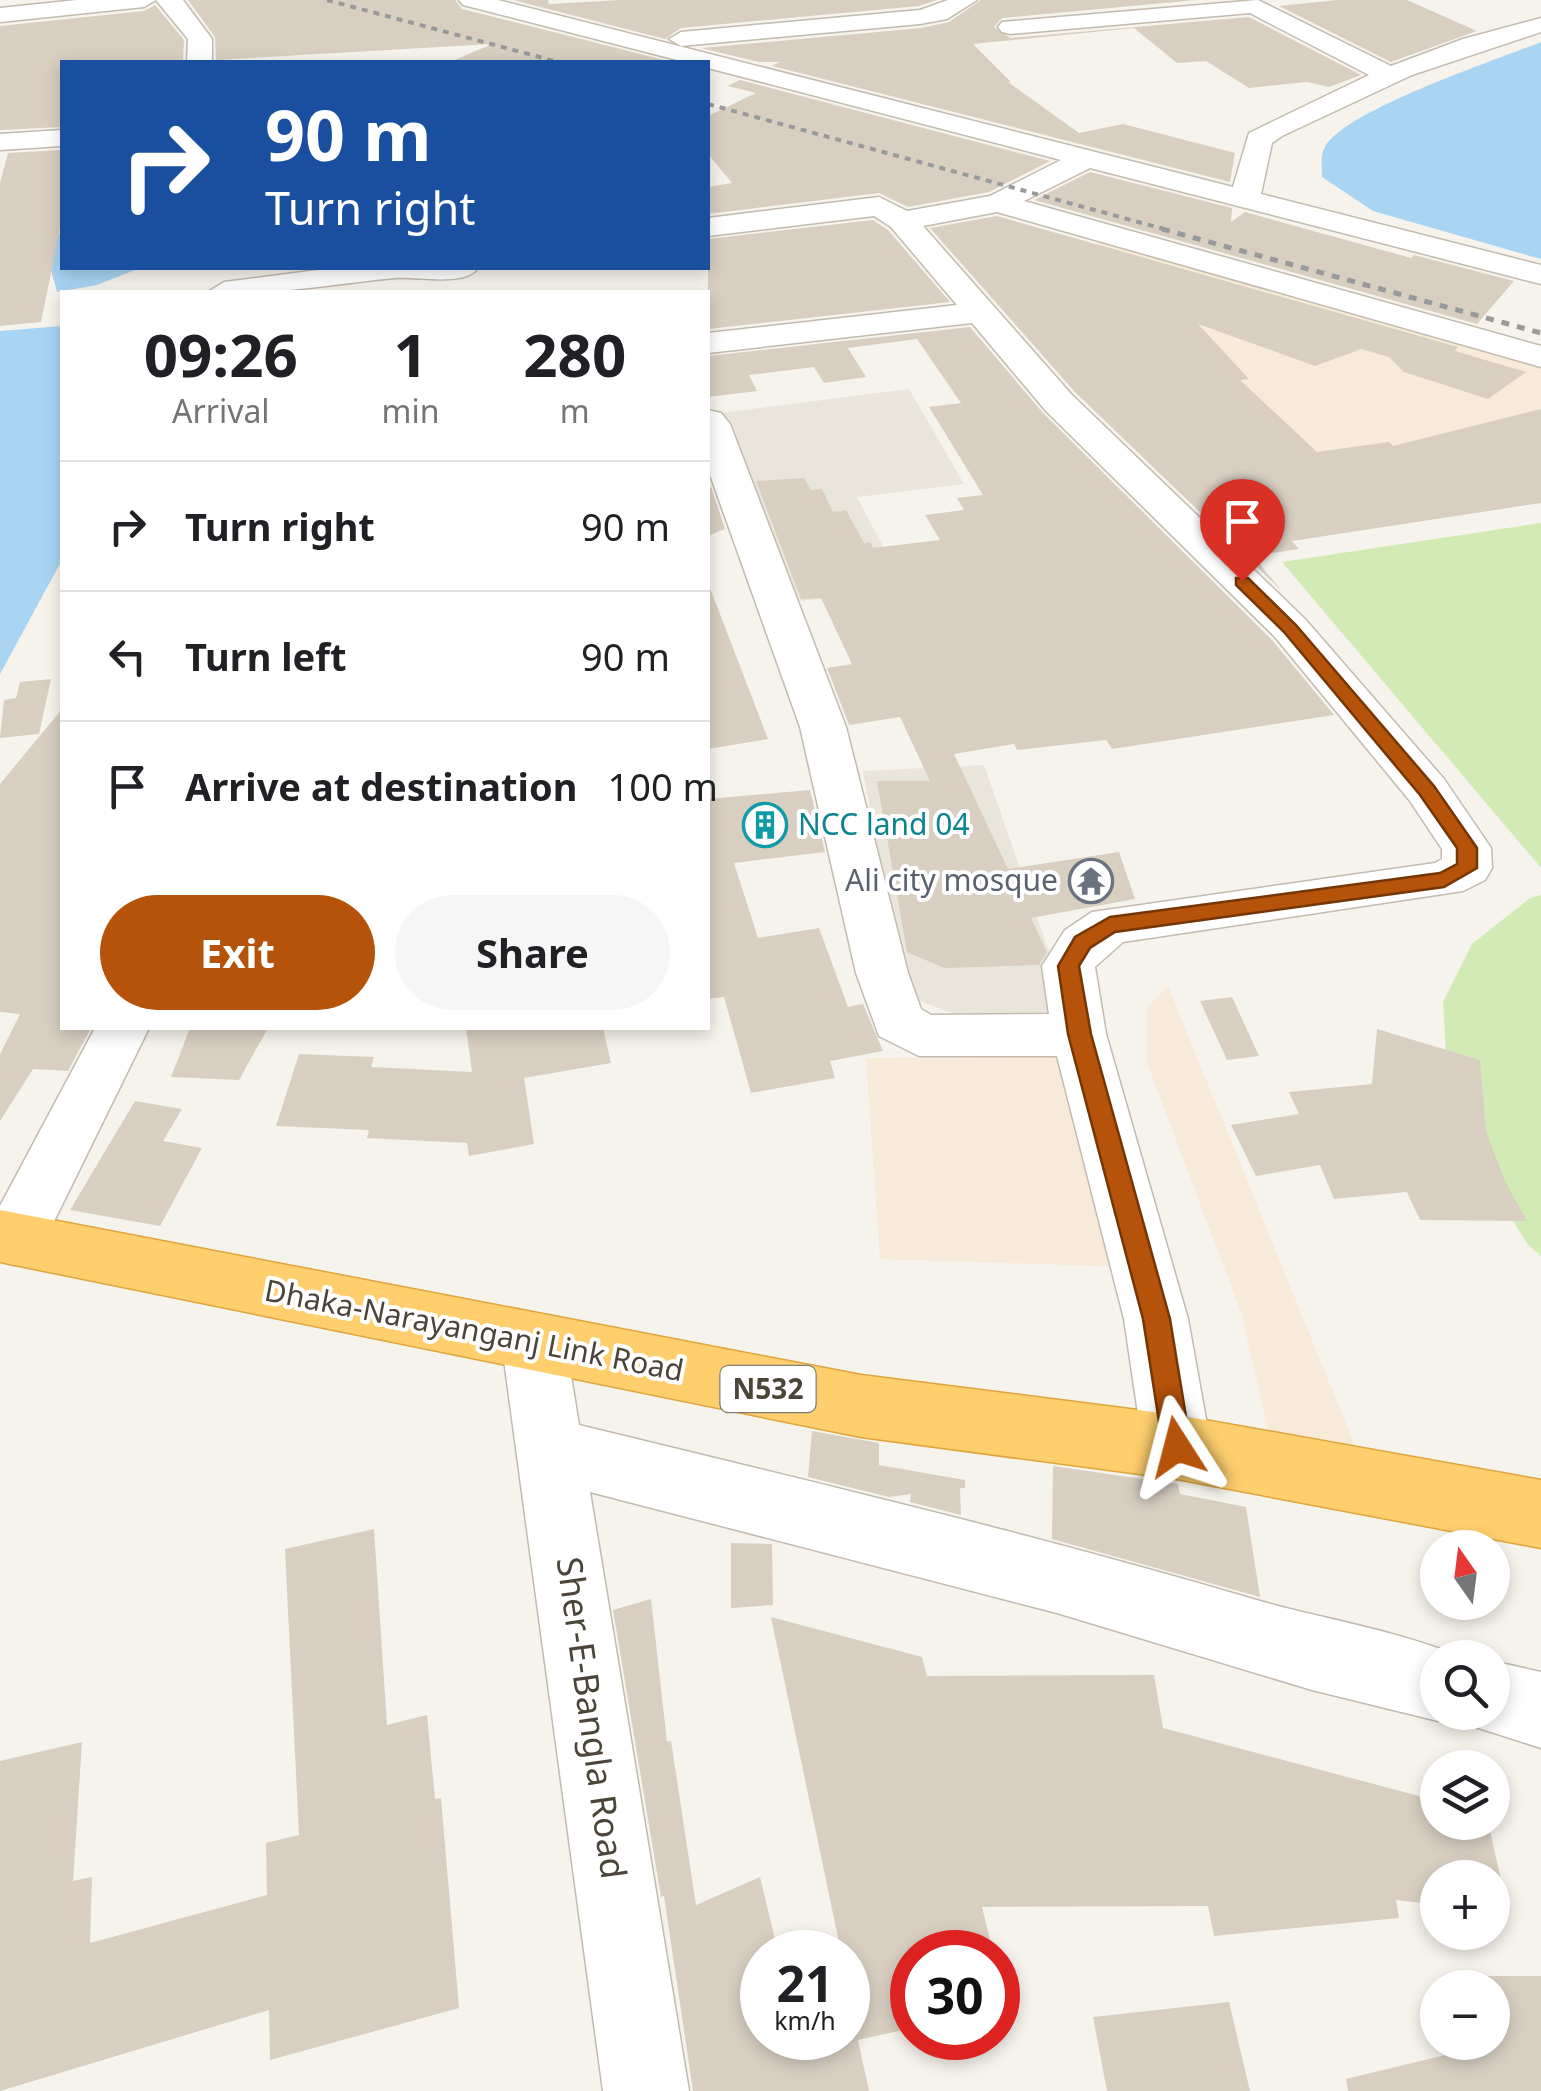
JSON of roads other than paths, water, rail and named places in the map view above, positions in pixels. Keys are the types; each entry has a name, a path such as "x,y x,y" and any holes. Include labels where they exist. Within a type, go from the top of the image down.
{"highway":[{"name":"Dhaka-Narayanganj Link Road","path":"7,1238 862,1406 1177,1447 1541,1514"}],"street":[{"path":"0,15 144,0"},
{"path":"166,0 173,2 200,39 198,60"},
{"path":"471,0 666,45 1085,159 1541,275"},
{"path":"634,18 666,45 939,14 948,3"},
{"path":"1010,27 1138,16 1227,3 1258,7 1346,56 1392,75"},
{"path":"1138,16 1159,38"},
{"path":"1245,199 1259,139 1392,75 1494,36 1541,26"},
{"path":"0,142 60,138"},
{"path":"902,220 998,203 1085,159"},
{"path":"998,203 1541,356"},
{"path":"710,227 879,206 902,220 1060,403 1290,628 1427,790 1467,848 1467,868 1444,879 1110,925 1083,942 1068,966 1079,1034 1156,1319 1177,1447"},
{"path":"239,290 385,270"},
{"path":"710,343 980,312"},
{"path":"710,422 823,726 882,973 898,1021 920,1034 948,1038 1079,1034"},
{"path":"7,1238 121,1030"},
{"name":"Sher-E-Bangla Road","path":"534,1344 646,2091"},
{"path":"551,1450 1057,1577 1420,1679"},
{"path":"1510,1702 1541,1710"}],"water":[{"path":"1541,42 1541,259 1373,211 1322,177 1325,147 1361,118 1424,87"},
{"path":"60,234 60,270 135,270 97,285 57,292 51,270 0,242"},
{"path":"60,326 60,564 0,674 0,331"}],"railway":[{"path":"327,0 551,60"},
{"path":"710,105 1171,231"},
{"path":"1162,229 1541,333"}],"place":[{"name":"NCC land 04","path":"765,825"},
{"name":"Ali city mosque","path":"1091,881"}]}
